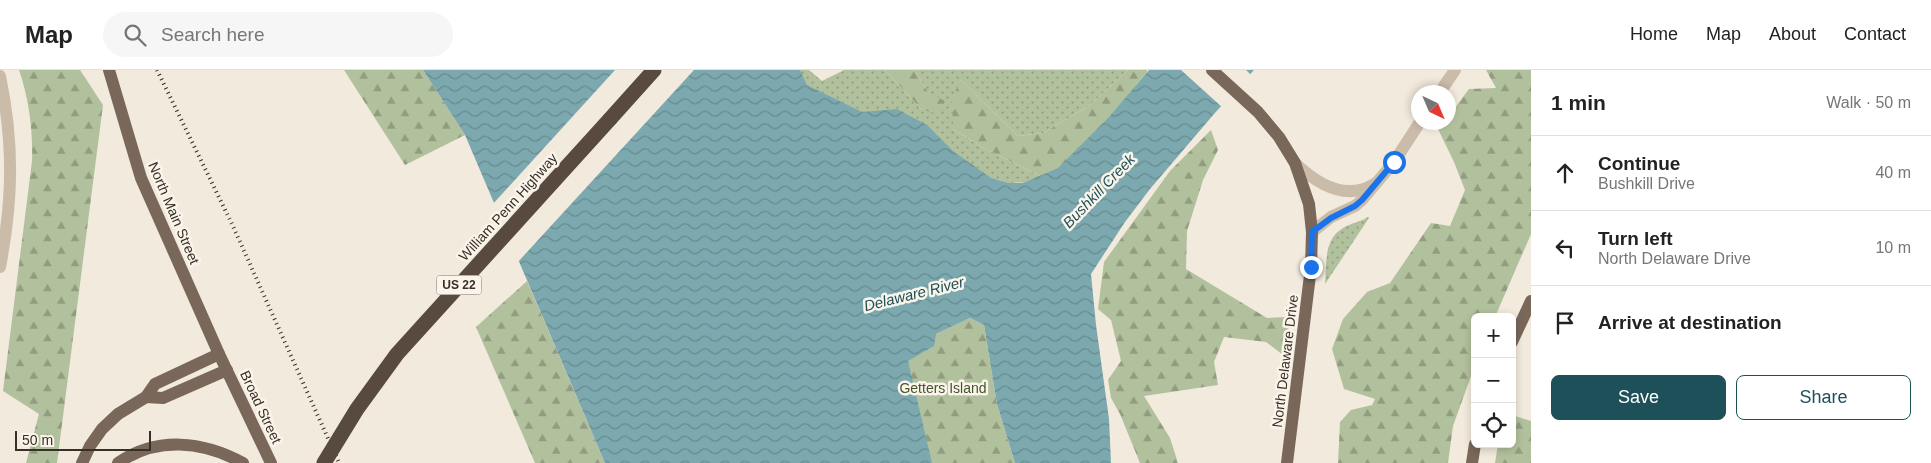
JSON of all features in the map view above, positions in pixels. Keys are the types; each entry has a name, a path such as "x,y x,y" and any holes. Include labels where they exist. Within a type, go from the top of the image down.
{"highway":[{"name":"William Penn Highway","path":"324,463 360,403 397,354 654,70"}],"main road":[{"name":"North Main Street","path":"109,70 141,178 223,362"},
{"name":"North Delaware Drive","path":"1212,70 1270,125 1279,136 1294,163 1309,204 1312,232 1305,321 1287,463"},
{"path":"1516,333 1531,301"},
{"path":"82,463 96,437 109,422 146,397 155,384 223,362"},
{"path":"146,397 163,398 223,362"},
{"name":"Broad Street","path":"223,362 271,463"},
{"path":"118,463 135,453 150,448 178,444 205,447 243,463"},
{"path":"1472,463 1474,448"}],"street":[{"path":"1445,85 1455,70"},
{"path":"0,76 8,116 11,170 9,217 0,267"},
{"path":"1312,232 1331,218 1355,206 1370,192 1394,162 1415,130"},
{"path":"1294,163 1314,180 1327,187 1340,190 1362,190 1376,183"}],"green space":[{"path":"19,70 80,70 103,105 57,463 26,463 39,414 3,391 32,161 30,115"},
{"path":"344,70 423,70 465,135 405,165"},
{"path":"768,70 809,70 822,81 844,70 885,70 922,110 929,93 914,70 1128,70 1089,106 1043,133 1018,136 961,80 953,129 982,147 1050,181 1009,183 991,178"},
{"path":"885,70 914,70 929,93 945,101 940,114 922,110"},
{"path":"1128,70 1147,70 1147,72 1137,84 1116,125 1050,181 982,147 953,129 952,98 961,80 1018,136 1043,133 1089,106"},
{"path":"1486,70 1531,70 1531,234 1497,313 1471,313 1471,376 1453,426 1448,463 1338,463 1340,422 1351,410 1372,405 1375,399 1344,389 1332,349 1343,319 1367,292 1390,283 1431,223 1450,226 1465,190 1438,130 1456,130 1456,107 1469,89 1496,88"},
{"path":"1211,130 1218,150 1203,180 1187,231 1186,269 1267,318 1289,317 1287,358 1266,342 1224,337 1214,362 1218,385 1144,396 1170,438 1178,463 1140,463 1120,414 1111,398 1108,380 1121,361 1111,320 1098,309 1104,262 1170,171"},
{"path":"1368,217 1325,284 1327,253 1332,239 1343,228"},
{"path":"527,281 605,463 535,463 476,327"},
{"name":"Getters Island","path":"970,318 984,325 997,404 1015,463 918,463 882,346 936,334"},
{"path":"1516,416 1531,421 1531,463 1495,463 1497,448 1516,448"}],"water":[{"path":"423,70 800,70 807,85 862,112 897,109 927,125 953,151 991,178 1009,183 1023,183 1058,168 1109,117 1149,70 1254,70 1150,189 1125,222 1091,274 1109,419 1111,463 1015,463 997,404 984,325 970,318 936,334 934,346 908,361 932,463 605,463 465,135"}],"pier":[{"path":"615,70 694,70 517,263 492,205"},
{"path":"1181,70 1246,70 1252,76 1223,108"}],"railway":[{"path":"157,70 232,224 339,463"}],"route":[{"path":"1311,267 1312,232 1331,218 1355,206 1370,192 1394,162"}],"water label":[{"name":"Bushkill Creek","path":"1099,191"},
{"name":"Delaware River","path":"914,294"}]}
